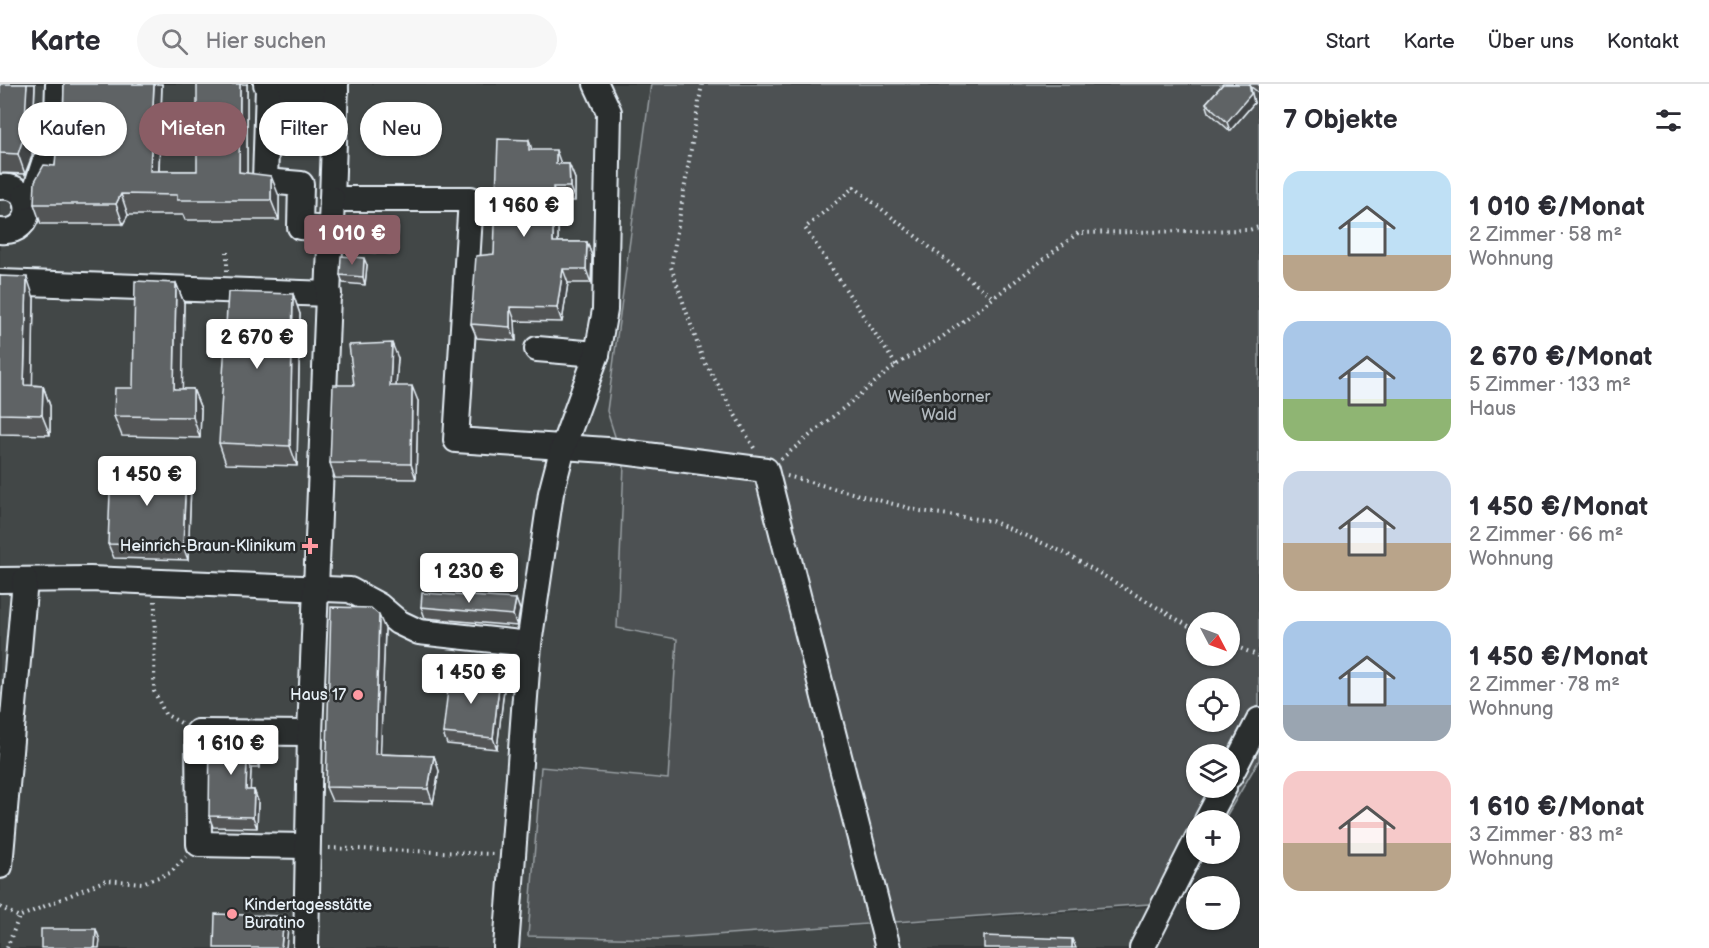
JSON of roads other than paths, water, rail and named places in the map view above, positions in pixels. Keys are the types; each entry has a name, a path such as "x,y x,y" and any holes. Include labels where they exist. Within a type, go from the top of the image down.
{"street":[{"path":"24,197 36,188 44,163 56,146 58,84"},
{"path":"506,948 515,855 529,644 552,535 551,493 563,447 597,354 606,310 609,112 596,84"},
{"path":"306,948 315,588 329,294 336,87 307,94 267,86 265,181 302,184 300,227 331,229"},
{"path":"0,187 13,188 24,197 28,212 21,225 8,232 0,231"},
{"path":"332,199 471,199 456,440 563,447 766,470 888,948"},
{"path":"0,282 329,294"},
{"path":"537,349 597,354"},
{"path":"0,580 155,582 350,590 378,605 398,622 419,632 529,644"},
{"path":"0,866 9,792 25,580"},
{"path":"1240,757 1259,720"},
{"path":"307,846 199,844 198,732 310,733"},
{"path":"1142,948 1186,861"}],"place":[{"name":"Heinrich-Braun-Klinikum","path":"310,546"},
{"name":"Haus 17","path":"358,695"},
{"name":"Kindertagesstätte Buratino","path":"232,914"}],"park label":[{"name":"Weißenborner Wald","path":"939,406"}]}
